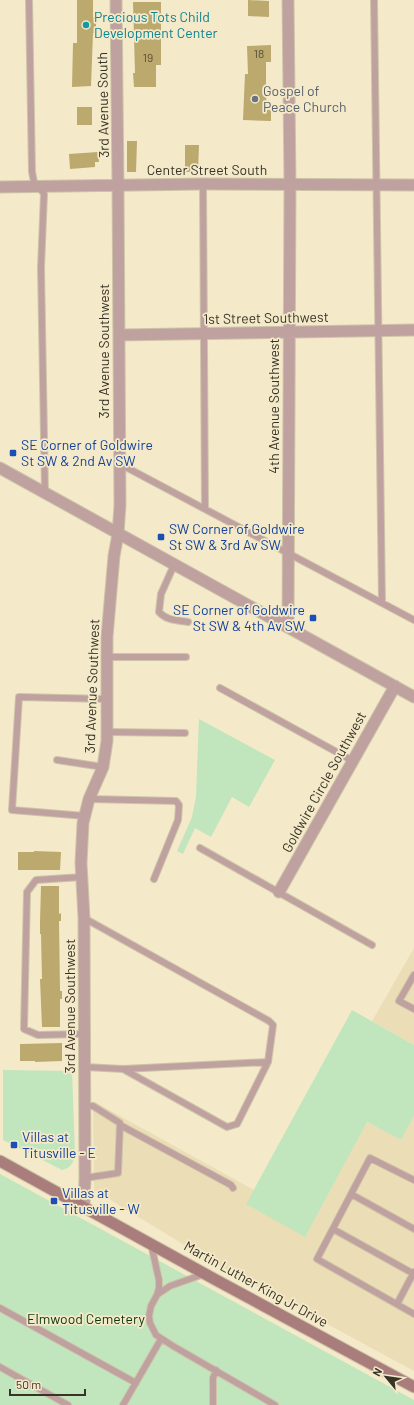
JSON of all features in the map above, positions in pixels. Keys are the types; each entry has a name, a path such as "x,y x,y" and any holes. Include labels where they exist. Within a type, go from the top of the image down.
{"main road":[{"name":"Martin Luther King Jr Drive","path":"0,1161 204,1274 414,1387"}],"street":[{"name":"3rd Avenue South","path":"116,0 118,186"},
{"name":"4th Avenue Southwest","path":"288,0 290,184 288,627"},
{"name":"Center Street South","path":"0,187 203,184 414,185"},
{"name":"3rd Avenue Southwest","path":"84,1207 84,918 81,863 83,823 89,800 103,767 107,732 108,637 114,556 118,534 120,505 118,186"},
{"name":"1st Street Southwest","path":"119,335 414,330"},
{"path":"0,468 414,697"},
{"name":"Goldwire Circle Southwest","path":"279,892 395,686"}],"lane":[{"path":"29,0 32,172 34,182 44,194 41,268 45,494"},
{"path":"374,0 382,603"},
{"path":"203,184 205,509"},
{"path":"120,464 414,620"},
{"path":"174,565 161,594 159,612 162,616 169,619 188,622"},
{"path":"107,657 186,657"},
{"path":"220,688 353,762"},
{"path":"85,816 12,810 19,697 107,699"},
{"path":"107,732 185,733"},
{"path":"57,760 103,767"},
{"path":"89,800 176,801 179,805 178,820 154,879"},
{"path":"200,848 372,945"},
{"path":"82,877 36,880 27,892 24,1029 38,1035 85,1034"},
{"path":"84,918 269,1021 273,1025 268,1062 237,1124 227,1127 123,1069"},
{"path":"414,975 399,1001 414,1009"},
{"path":"85,1067 123,1069 268,1062"},
{"path":"85,1106 92,1106 120,1124 231,1185 233,1188"},
{"path":"85,1178 118,1173 120,1124"},
{"path":"414,1180 370,1158 317,1259 414,1314"},
{"path":"351,1194 414,1229"},
{"path":"333,1229 414,1273 397,1304"},
{"path":"151,1244 159,1280 159,1288 151,1306 149,1316 152,1329 156,1335 275,1405"},
{"path":"157,1295 170,1286 204,1274"},
{"path":"0,1308 136,1384"},
{"path":"123,1405 162,1339"},
{"path":"0,1367 68,1405"},
{"path":"213,1405 213,1378 216,1370"}],"shaded area":[{"path":"414,948 414,1045 372,1021"},
{"path":"93,1101 254,1190 246,1205 367,1122 401,1140 414,1116 414,1371 214,1263 94,1190"}],"green space":[{"path":"199,719 275,760 249,807 232,797 211,837 195,828 183,854 177,851 192,817 196,796"},
{"path":"352,1010 414,1045 414,1116 401,1140 367,1122 305,1237 246,1204"},
{"path":"3,1070 72,1071 75,1155 68,1168 62,1170 3,1140"},
{"name":"Elmwood Cemetery","path":"0,1174 414,1400 414,1405 0,1405"}],"building":[{"path":"77,0 93,0 93,17 96,17 96,33 93,33 91,86 72,87 73,43 77,43"},
{"path":"248,0 269,1 269,17 248,16"},
{"path":"133,2 161,2 161,65 156,65 156,87 134,87"},
{"path":"271,45 271,62 266,62 266,93 267,110 271,110 271,121 243,120 245,74 248,74 247,46"},
{"path":"77,107 92,107 92,125 77,125"},
{"path":"127,141 137,141 136,172 127,172"},
{"path":"185,145 199,145 198,172 185,172"},
{"path":"98,152 99,162 95,162 95,167 70,169 69,154"},
{"path":"18,852 61,852 60,870 18,870"},
{"path":"41,886 59,886 59,914 61,913 61,921 59,921 60,991 62,991 62,999 60,999 60,1027 42,1027 40,979 42,979 40,934"},
{"path":"62,1043 62,1061 20,1061 20,1044"}],"place":[{"name":"Precious Tots Child Development Center","path":"86,25"},
{"name":"Gospel of Peace Church","path":"255,99"},
{"name":"SE Corner of Goldwire St SW & 2nd Av SW","path":"13,453"},
{"name":"SW Corner of Goldwire St SW & 3rd Av SW","path":"161,537"},
{"name":"SE Corner of Goldwire St SW & 4th Av SW","path":"313,618"},
{"name":"Villas at Titusville - E","path":"14,1145"},
{"name":"Villas at Titusville - W","path":"54,1201"}]}
